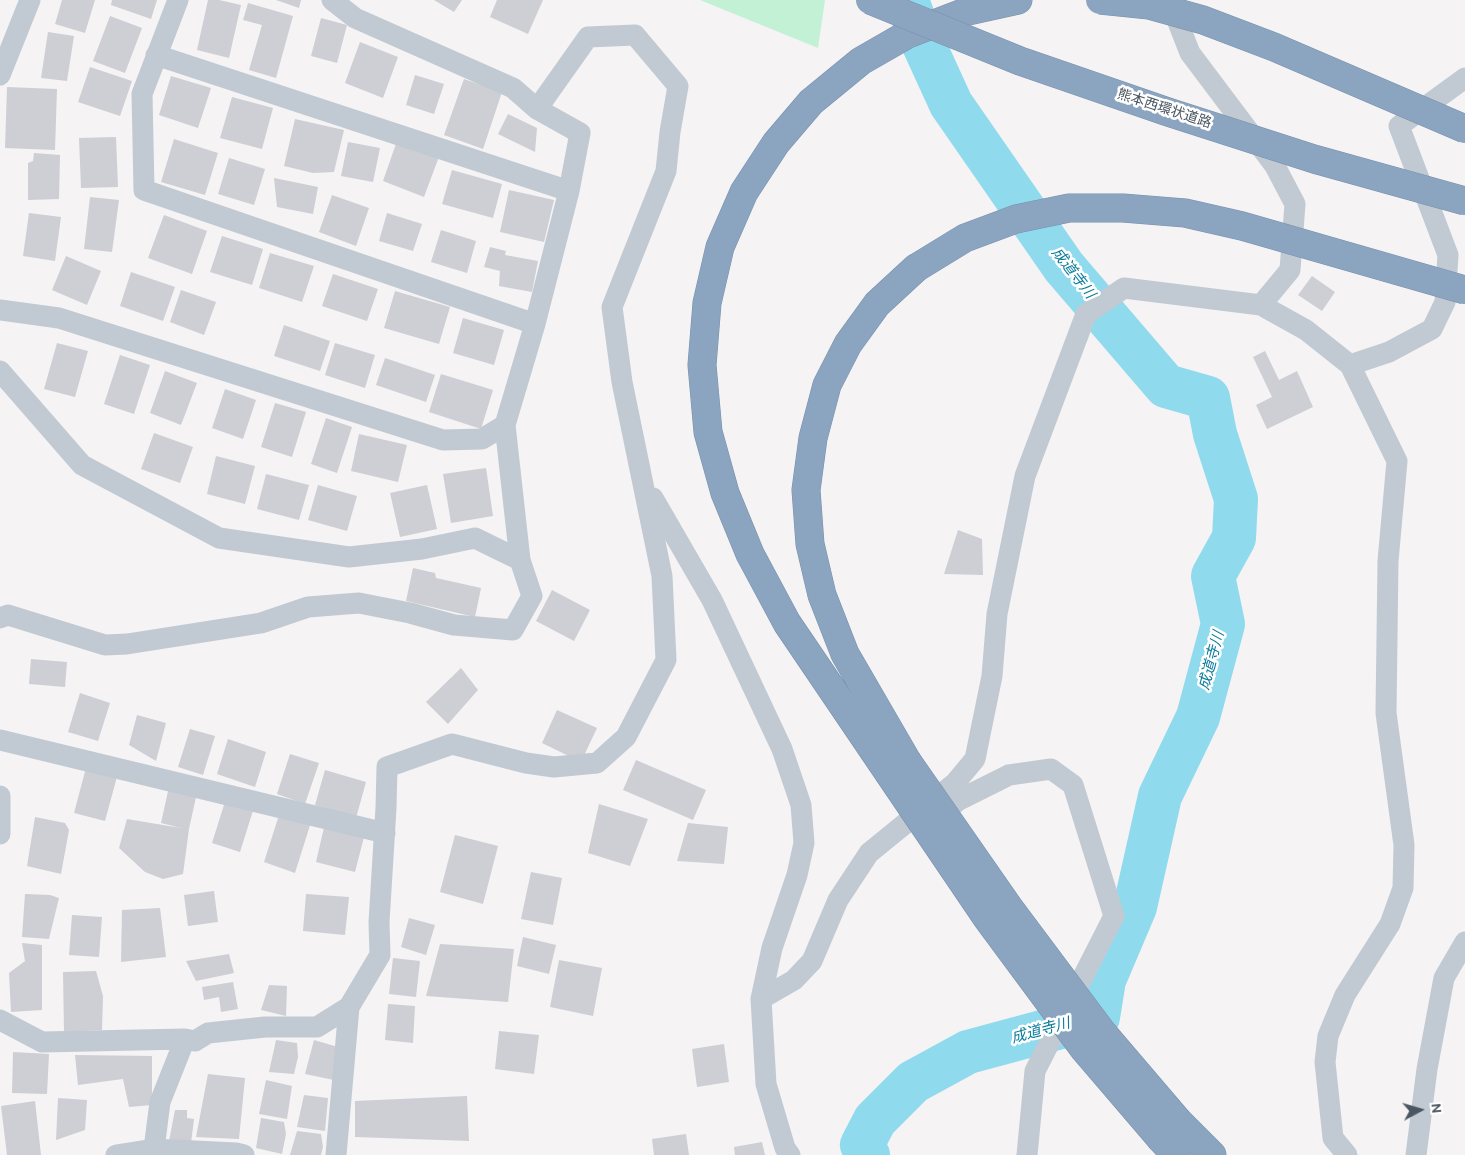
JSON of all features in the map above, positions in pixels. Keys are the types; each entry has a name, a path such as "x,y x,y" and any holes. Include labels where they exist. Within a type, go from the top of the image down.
{"highway":[{"name":"熊本西環状道路","path":"870,0 1020,61 1168,112 1314,159 1465,201"},
{"path":"898,767 787,624 750,554 725,493 708,432 702,365 707,303 720,247 744,192 776,143 811,102 861,62 908,34 968,11 1018,0"},
{"path":"1100,0 1149,5 1203,20 1274,47 1465,129"},
{"path":"1212,1155 1172,1138 1084,1049 999,934 898,767 845,654 822,595 810,544 806,490 813,438 827,385 848,344 877,304 916,268 965,238 1016,219 1069,208 1123,208 1185,214 1242,226 1465,290"}],"street":[{"path":"0,75 30,0"},
{"path":"178,0 142,94 144,190 534,324"},
{"path":"0,618 8,615 105,645 127,644 261,623 308,607 359,603 410,613 454,625 512,630 532,596 520,560 506,425 569,191 580,133 537,109 512,88 355,18 332,0"},
{"path":"1169,0 1190,53 1276,166 1295,204 1290,270 1261,304"},
{"path":"336,1155 349,1007 380,955 379,922 387,767 452,744 526,763 554,767 597,763 626,737 666,660 662,576 622,382 612,307 666,172 670,132 678,86 635,35 588,37 537,109"},
{"path":"156,55 569,191"},
{"path":"1350,365 1389,352 1432,329 1445,302 1448,255 1400,126 1465,78"},
{"path":"761,999 794,980 812,961 838,900 869,852 955,783 975,759 992,676 997,614 1025,476 1086,314 1124,288 1261,304 1306,330 1350,365 1397,461 1388,561 1386,713 1404,845 1403,888 1390,924 1345,995 1328,1036 1325,1062 1333,1138 1347,1155"},
{"path":"0,310 60,318 443,440 482,439 506,425"},
{"path":"0,371 82,465 219,538 350,557 422,550 475,538 520,560"},
{"path":"642,479 712,600 782,749 801,805 804,843 797,876 772,948 761,999 766,1084 785,1148 790,1155"},
{"path":"0,740 384,833"},
{"path":"869,852 891,853 959,800 1009,775 1051,768 1073,785 1114,916 1035,1071 1027,1155"},
{"path":"0,796 0,834"},
{"path":"1416,1155 1427,1069 1444,978 1465,942"},
{"path":"0,1020 42,1042 185,1039 195,1042 208,1033 265,1027 317,1027 349,1007"},
{"path":"154,1149 160,1102 185,1039"},
{"path":"116,1155 154,1149 244,1155"}],"green space":[{"path":"700,0 825,0 818,48"}],"building":[{"path":"62,0 95,0 85,33 55,24"},
{"path":"112,0 157,0 151,19 111,5"},
{"path":"208,0 219,0 241,5 229,58 197,50"},
{"path":"276,0 301,0 299,8"},
{"path":"434,0 462,0 454,12"},
{"path":"497,0 543,0 528,34 490,17"},
{"path":"248,3 293,16 276,78 249,70 262,25 243,20"},
{"path":"110,16 142,28 125,73 93,61"},
{"path":"321,18 347,25 337,63 311,56"},
{"path":"48,32 74,36 67,81 41,78"},
{"path":"360,42 398,57 383,98 345,83"},
{"path":"90,67 132,81 120,116 78,102"},
{"path":"415,75 444,84 434,114 406,105"},
{"path":"171,76 211,88 198,128 159,115"},
{"path":"464,79 502,92 483,149 444,135"},
{"path":"7,87 57,89 55,150 5,148"},
{"path":"232,97 273,108 262,149 220,138"},
{"path":"508,114 537,128 535,152 498,134"},
{"path":"295,119 344,130 334,172 313,173 284,166"},
{"path":"116,137 118,187 81,188 79,138"},
{"path":"398,138 440,154 424,197 383,181"},
{"path":"174,139 218,153 205,195 161,182"},
{"path":"348,142 380,148 373,182 341,176"},
{"path":"34,153 60,155 59,199 28,200 28,163 33,161"},
{"path":"229,158 265,169 254,205 218,194"},
{"path":"452,170 502,184 493,218 442,204"},
{"path":"274,178 318,187 313,214 277,207"},
{"path":"509,190 554,200 544,242 500,232"},
{"path":"332,195 369,208 356,246 319,232"},
{"path":"90,197 119,200 112,252 84,249"},
{"path":"29,213 61,217 55,261 23,256"},
{"path":"387,213 422,224 413,251 379,241"},
{"path":"164,215 207,231 192,274 148,258"},
{"path":"441,230 476,241 467,273 431,262"},
{"path":"222,236 263,249 252,285 210,272"},
{"path":"490,247 506,251 505,255 538,261 532,292 499,286 500,271 484,267"},
{"path":"270,253 314,266 302,302 259,288"},
{"path":"66,256 101,271 87,305 52,290"},
{"path":"131,272 175,287 163,321 120,306"},
{"path":"333,274 378,289 367,321 322,306"},
{"path":"1312,276 1335,292 1322,311 1298,295"},
{"path":"181,290 216,302 204,335 170,322"},
{"path":"395,291 450,307 439,344 384,328"},
{"path":"463,318 504,330 494,365 453,353"},
{"path":"284,325 330,341 320,371 274,356"},
{"path":"57,343 88,351 75,397 44,389"},
{"path":"335,343 375,355 365,388 325,375"},
{"path":"1265,351 1279,380 1297,371 1313,407 1267,429 1256,405 1272,397 1253,357"},
{"path":"120,355 150,365 134,414 104,404"},
{"path":"385,358 435,375 426,402 376,385"},
{"path":"165,371 197,383 181,425 150,413"},
{"path":"441,374 493,390 481,429 429,412"},
{"path":"225,389 256,400 243,439 212,428"},
{"path":"275,403 306,412 292,457 261,447"},
{"path":"326,418 352,427 337,473 311,464"},
{"path":"154,433 193,447 180,483 141,469"},
{"path":"359,434 407,445 398,482 351,471"},
{"path":"216,456 255,466 245,504 207,494"},
{"path":"486,468 493,516 451,523 443,474"},
{"path":"266,474 309,485 299,520 257,509"},
{"path":"318,485 357,496 347,531 308,520"},
{"path":"427,485 437,529 400,537 390,493"},
{"path":"958,530 982,539 983,575 944,574"},
{"path":"413,568 435,573 436,578 481,588 475,617 406,601"},
{"path":"552,590 590,610 574,641 536,621"},
{"path":"31,659 67,662 65,687 29,684"},
{"path":"461,668 478,690 448,724 426,702"},
{"path":"80,693 110,703 98,741 68,732"},
{"path":"557,710 597,728 581,762 542,743"},
{"path":"137,715 166,723 156,761 129,745"},
{"path":"190,729 215,736 203,775 178,767"},
{"path":"228,739 266,752 255,787 217,774"},
{"path":"290,754 319,763 305,804 277,794"},
{"path":"636,760 706,790 693,820 623,790"},
{"path":"87,764 118,773 105,821 74,813"},
{"path":"325,770 366,782 356,818 315,805"},
{"path":"170,782 198,788 189,829 183,874 163,879 145,872 119,848 127,819 181,828 161,823"},
{"path":"229,789 257,798 240,852 212,843"},
{"path":"599,804 648,819 630,866 588,853"},
{"path":"280,812 311,822 295,873 264,862"},
{"path":"35,817 65,823 69,830 61,874 27,866"},
{"path":"325,823 365,833 355,872 316,862"},
{"path":"688,823 728,827 724,864 677,861"},
{"path":"455,835 498,846 483,904 440,892"},
{"path":"531,872 562,878 553,925 521,919"},
{"path":"214,891 218,922 188,926 184,895"},
{"path":"25,894 50,895 59,898 49,939 22,937"},
{"path":"306,894 349,897 345,935 303,931"},
{"path":"160,908 166,957 121,962 122,910"},
{"path":"72,915 102,917 99,957 69,955"},
{"path":"409,918 435,925 426,955 401,947"},
{"path":"523,937 556,945 549,974 517,966"},
{"path":"22,943 42,945 42,1010 11,1012 9,973 25,961"},
{"path":"440,944 514,949 508,1002 426,996"},
{"path":"229,954 234,973 196,981 186,961"},
{"path":"393,958 420,961 416,997 389,994"},
{"path":"559,960 602,968 593,1016 550,1007"},
{"path":"96,971 103,996 102,1030 64,1032 63,972"},
{"path":"233,982 238,1009 221,1012 219,997 204,1000 202,987"},
{"path":"269,985 287,986 286,1016 261,1010"},
{"path":"388,1004 415,1006 413,1043 385,1040"},
{"path":"499,1031 539,1035 534,1074 495,1069"},
{"path":"276,1040 297,1043 298,1057 294,1074 269,1072"},
{"path":"314,1040 338,1047 334,1080 305,1074"},
{"path":"724,1044 729,1082 697,1087 692,1049"},
{"path":"13,1052 49,1054 47,1094 12,1093"},
{"path":"75,1055 152,1056 152,1105 129,1107 123,1079 78,1085"},
{"path":"208,1074 245,1078 239,1139 196,1137"},
{"path":"266,1080 292,1086 287,1119 259,1114"},
{"path":"304,1095 328,1098 325,1131 297,1127"},
{"path":"467,1096 469,1141 355,1137 355,1101"},
{"path":"58,1098 87,1100 85,1130 56,1140"},
{"path":"35,1101 41,1155 7,1155 1,1106"},
{"path":"175,1110 187,1110 187,1118 194,1119 191,1143 169,1141"},
{"path":"261,1118 284,1122 286,1134 282,1154 256,1148"},
{"path":"297,1131 321,1134 323,1147 321,1155 290,1155"},
{"path":"686,1134 689,1155 654,1155 652,1139"},
{"path":"762,1142 765,1155 735,1155 734,1147"}],"waterway":[{"name":"成道寺川","path":"868,1155 862,1145 875,1120 913,1082 968,1052 1098,1017 1104,980 1135,907 1160,796 1198,717 1223,624 1213,576 1234,538 1236,499 1215,434 1208,398 1166,386 1064,267 951,104 919,34 907,0"}]}
